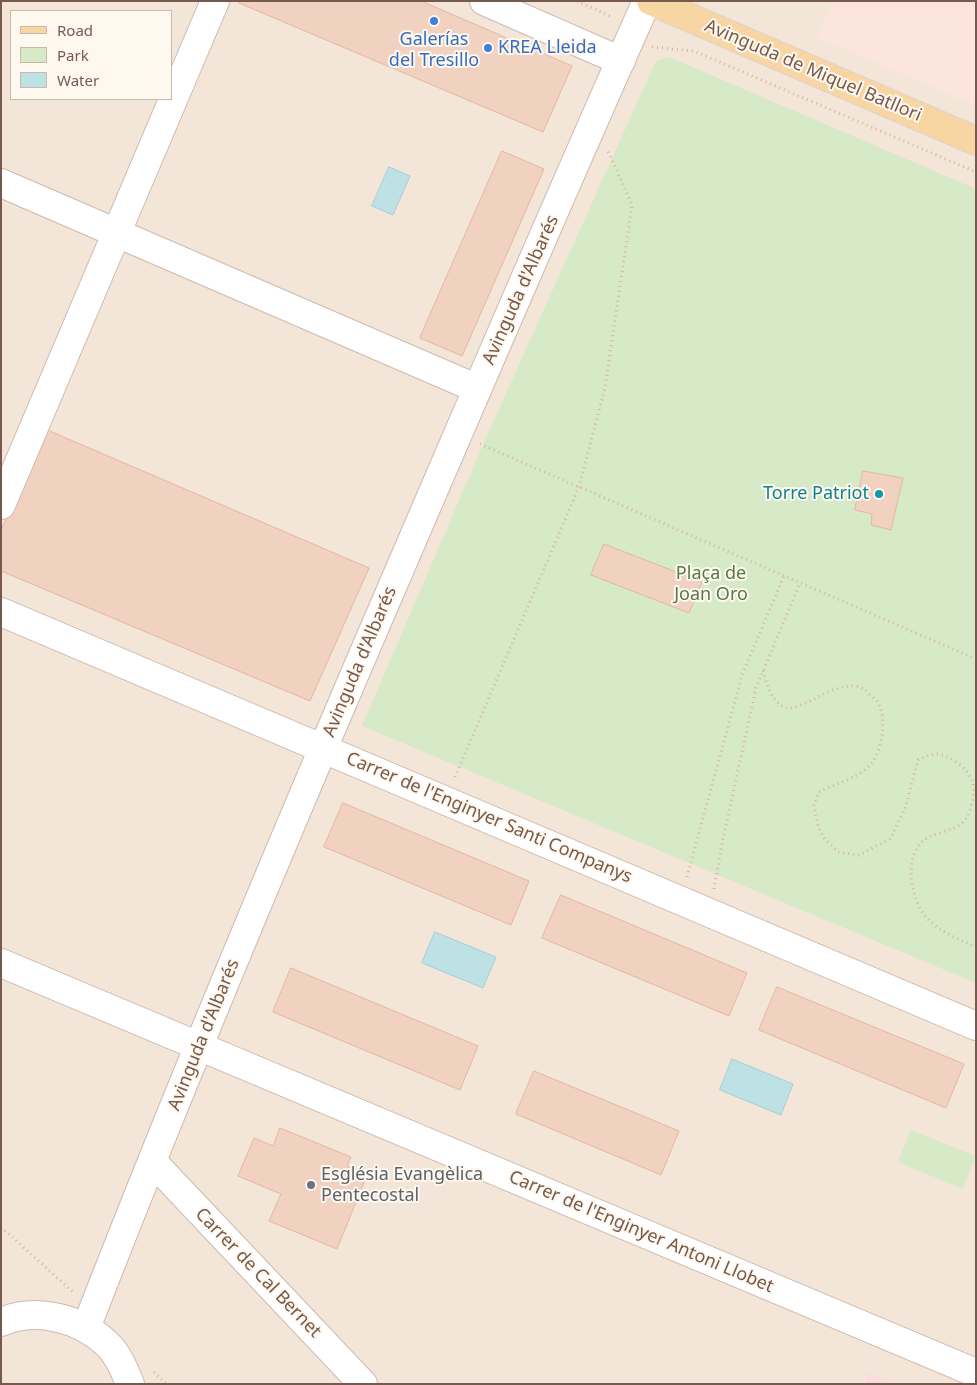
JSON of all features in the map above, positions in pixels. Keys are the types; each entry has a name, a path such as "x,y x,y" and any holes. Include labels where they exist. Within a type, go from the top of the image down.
{"main road":[{"name":"Avinguda de Miquel Batllori","path":"649,1 976,141"}],"street":[{"path":"1,505 215,1"},
{"path":"484,1 624,53"},
{"name":"Avinguda d'Albarés","path":"89,1319 323,748 624,53 649,1"},
{"path":"1,183 464,383"},
{"name":"Carrer de l'Enginyer Santi Companys","path":"1,612 976,1026"},
{"name":"Carrer de l'Enginyer Antoni Llobet","path":"1,963 976,1373"},
{"name":"Carrer de Cal Bernet","path":"153,1162 363,1384"},
{"path":"3,1320 20,1316 89,1319 123,1366 130,1384"}],"path":[{"path":"577,1 612,16 624,53 694,51 976,172"},
{"path":"455,777 579,487 605,388 632,205 608,150"},
{"path":"479,443 976,660"},
{"path":"686,878 742,675 784,576"},
{"path":"714,889 756,688 800,583"},
{"path":"763,672 768,689 776,701 785,707 796,707 823,693 848,685 861,687 878,703 882,718 882,739 878,755 860,773 819,792 814,805 818,826 824,838 838,852 859,855 890,839 905,809 918,760 926,756 939,754 957,762 966,770 973,781 972,802 966,819 952,829 926,838 916,849 911,865 910,880 918,904 926,918 946,933 976,947"},
{"path":"1,1227 89,1319"}],"shaded area":[{"path":"1,1 976,1 976,1384 1,1384"},
{"path":"833,1 976,1 976,106 817,37"},
{"path":"867,1372 894,1384 865,1384"}],"green space":[{"name":"Plaça de Joan Oro","path":"669,57 976,189 976,983 362,726 486,438 656,61"},
{"path":"911,1130 976,1156 963,1189 898,1162"}],"water":[{"path":"389,167 410,176 393,215 372,206"},
{"path":"435,932 496,957 483,988 422,963"},
{"path":"732,1059 793,1084 781,1115 720,1090"}],"building":[{"path":"240,1 421,1 572,66 543,132 239,3"},
{"path":"502,151 544,169 462,356 420,338"},
{"path":"45,429 369,568 310,701 1,571 1,531"},
{"name":"Torre Patriot","path":"863,471 903,478 891,530 871,525 872,514 855,510"},
{"path":"604,544 702,582 689,613 591,575"},
{"path":"343,803 529,881 511,925 324,847"},
{"path":"561,895 747,973 729,1016 542,938"},
{"path":"291,968 478,1046 460,1090 273,1012"},
{"path":"777,987 964,1064 946,1108 759,1030"},
{"path":"534,1071 679,1131 661,1175 516,1114"},
{"name":"Església Evangèlica Pentecostal","path":"280,1128 351,1157 347,1166 367,1175 337,1249 269,1221 281,1194 238,1176 254,1138 273,1146"}],"place":[{"name":"Galerías del Tresillo","path":"434,21"},
{"name":"KREA Lleida","path":"488,48"},
{"name":"Torre Patriot","path":"879,494"},
{"name":"Església Evangèlica Pentecostal","path":"311,1185"}]}
